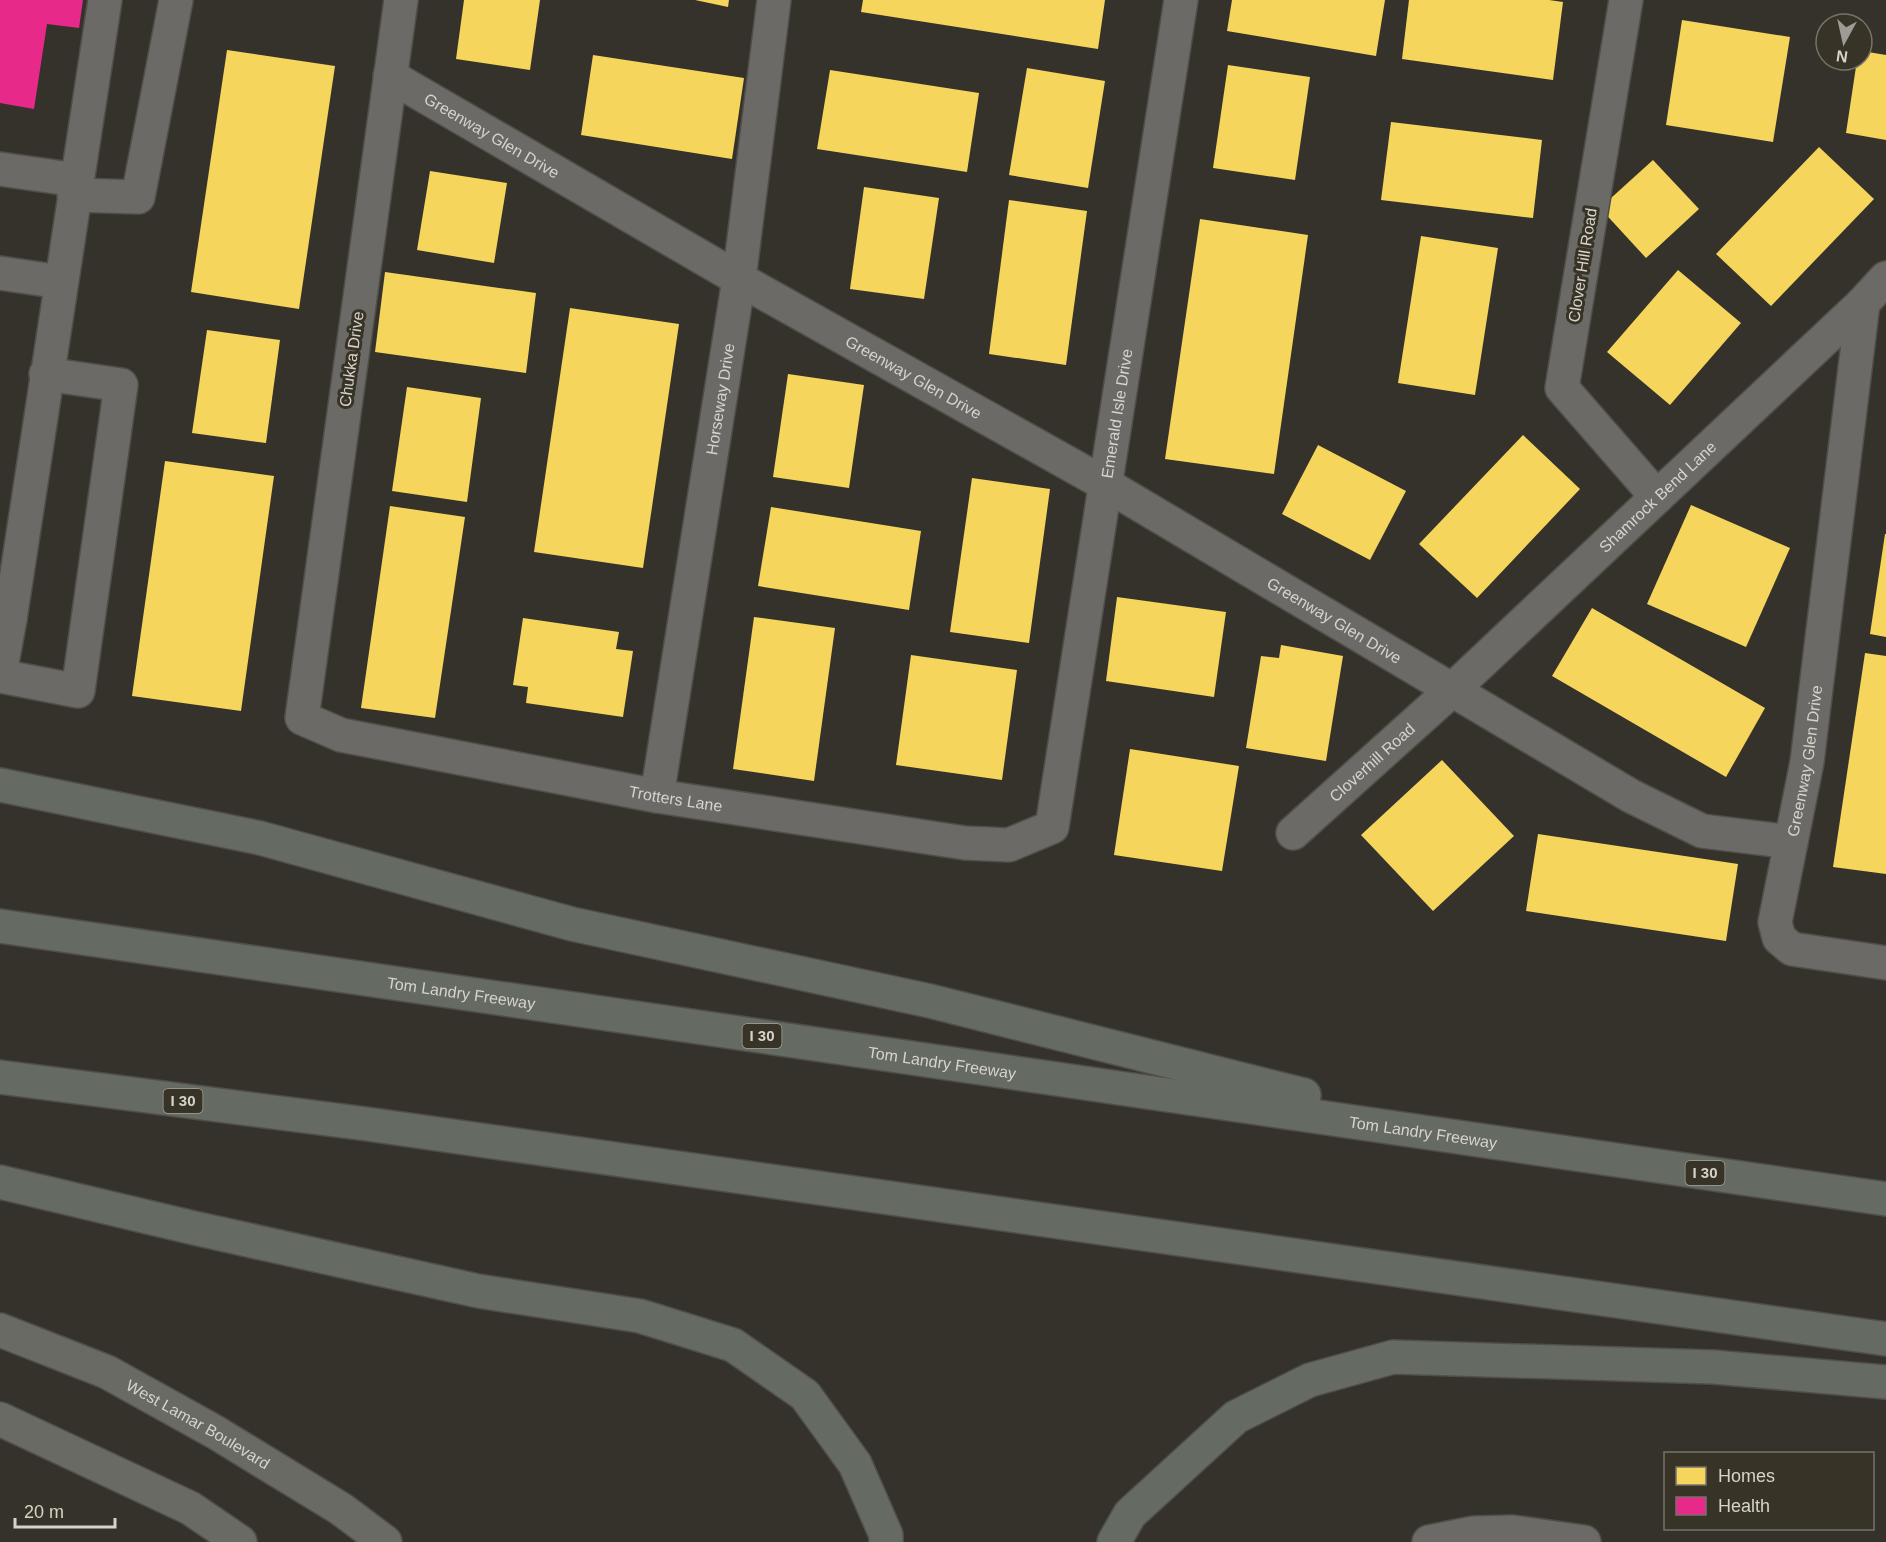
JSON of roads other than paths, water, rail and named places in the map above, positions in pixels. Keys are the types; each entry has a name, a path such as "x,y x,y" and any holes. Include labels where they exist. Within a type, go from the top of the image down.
{"highway":[{"path":"0,785 260,838 572,924 930,1001 1225,1076 1524,1146"},
{"name":"Tom Landry Freeway","path":"0,927 1886,1199"},
{"name":"I 30","path":"0,1077 367,1124 1886,1339"},
{"path":"0,1182 477,1291 640,1316 733,1345 805,1395 855,1464 885,1540"},
{"path":"1114,1542 1130,1514 1236,1417 1310,1380 1393,1357 1701,1366 1886,1382"}],"main road":[{"name":"West Lamar Boulevard","path":"0,1330 107,1372 127,1383 215,1432 341,1509 385,1542"},
{"path":"0,1419 190,1508 240,1542"}],"lane":[{"path":"46,374 121,385 78,690 0,675 5,618 105,0"},
{"path":"0,169 75,187 138,197 176,0"},
{"name":"Chukka Drive","path":"302,718 401,0"},
{"name":"Horseway Drive","path":"657,795 739,279 774,0"},
{"name":"Emerald Isle Drive","path":"1052,827 1181,0"},
{"name":"Clover Hill Road","path":"1626,0 1562,388 1657,497"},
{"name":"Greenway Glen Drive","path":"390,76 739,279 1105,484 1631,796 1702,831 1791,842 1807,762 1863,303"},
{"path":"0,273 61,282"},
{"path":"1863,303 1886,278"},
{"name":"Shamrock Bend Lane","path":"1452,690 1863,303"},
{"name":"Cloverhill Road","path":"1293,833 1452,690"},
{"name":"Trotters Lane","path":"302,718 341,735 657,795 965,843 1009,845 1052,827"},
{"path":"1791,842 1774,922 1779,938 1792,949 1886,963"},
{"path":"1429,1542 1474,1533 1513,1532 1584,1542"}]}
